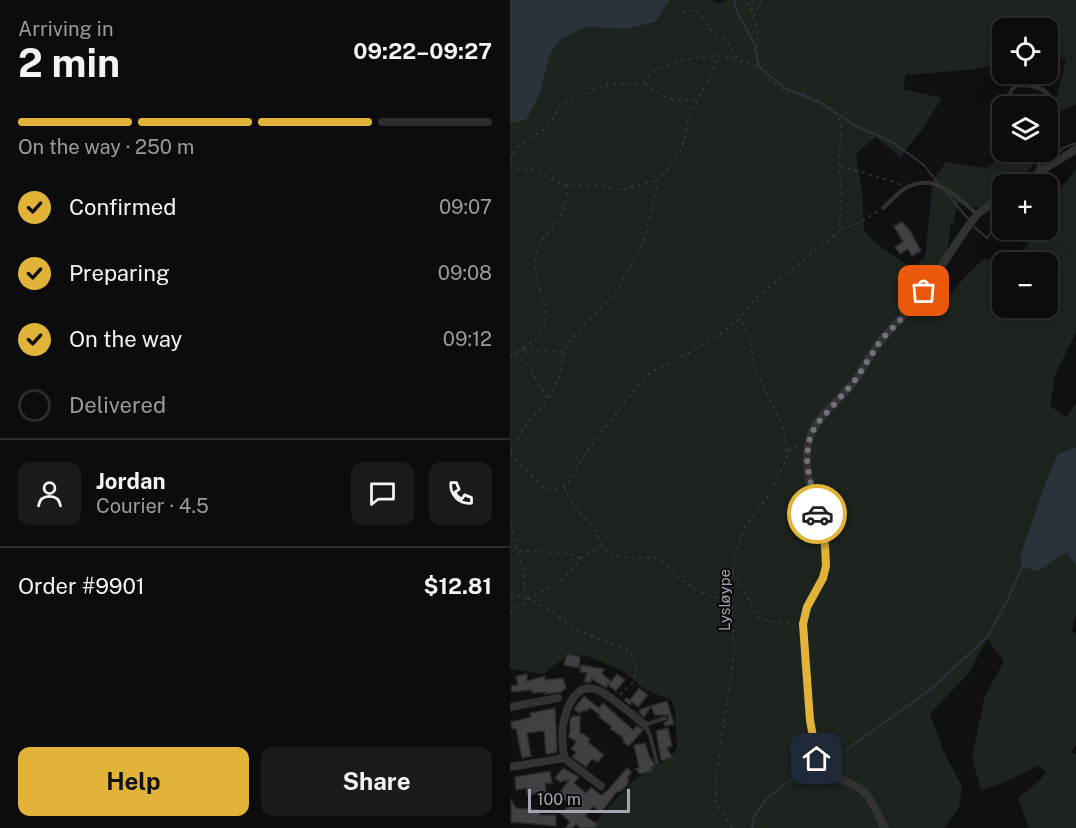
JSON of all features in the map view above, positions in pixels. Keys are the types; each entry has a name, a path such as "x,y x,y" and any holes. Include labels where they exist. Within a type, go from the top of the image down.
{"street":[{"path":"1036,174 1076,149"},
{"path":"885,828 865,793 858,787 831,774 819,764 813,745 803,624 807,607 823,578 826,560 825,546 807,471 808,444 815,426 823,415 854,382 881,340 915,303 957,241 978,215 992,205"},
{"path":"564,758 563,726 569,706 578,691 588,688 599,691 645,725"},
{"path":"510,707 558,698"},
{"path":"510,766 564,758 601,786"}],"lane":[{"path":"1009,96 1011,91 1019,85 1030,85 1047,92 1049,96"},
{"path":"1036,174 1040,162"},
{"path":"883,208 905,188 923,183 942,185 978,215"},
{"path":"657,764 650,735 645,725 664,718"}],"path":[{"path":"720,56 688,119 679,155 658,180 645,238 637,255 616,292 568,343 564,352 561,376 548,399 527,423 510,453 543,487 552,490 564,487 571,480 587,451 644,378 659,367 706,344 740,319 754,299 837,234 840,228 841,126 835,112 807,95 779,88 763,75 757,58 758,29 746,0"},
{"path":"752,0 753,16"},
{"path":"753,16 761,0"},
{"path":"682,13 694,10 711,30 728,43 738,59"},
{"path":"644,82 654,72 666,66 694,58 720,56 759,66"},
{"path":"510,161 516,149 548,127 561,104 608,84 644,82 662,96 672,100 698,99"},
{"path":"510,165 513,168 539,170 547,177 568,186 591,184 622,190 658,180"},
{"path":"839,166 895,182 905,188"},
{"path":"510,356 535,342 547,319 547,308 536,278 536,266 540,244 562,213 568,186"},
{"path":"840,228 853,226 883,208"},
{"path":"740,319 749,335 755,369 782,424 788,452 801,444 808,444"},
{"path":"521,350 564,352"},
{"path":"514,354 528,365 548,399"},
{"name":"Lysløype","path":"732,828 716,804 715,783 734,655 732,572 741,534 767,498 786,461 788,452"},
{"path":"564,487 571,502 597,532 602,546 612,556 653,557 664,562 674,575 700,592 731,602"},
{"path":"510,524 524,574 525,592 529,599"},
{"path":"510,613 564,579 581,558 602,546"},
{"path":"518,551 570,553 581,558"},
{"path":"732,572 740,582 757,617 767,621 803,624"},
{"path":"510,594 529,599 553,612 572,628 627,650 634,658 636,670 634,681 614,702"}],"shaded area":[{"path":"510,0 670,0 655,22 626,29 586,27 561,39 550,54 540,93 526,120 510,123"},
{"path":"670,0 712,0 719,4 726,0 1076,0 1076,104 1062,111 1058,103 1057,96 1066,60 1058,55 1058,18 992,18 992,65 976,69 906,75 903,89 942,98 921,131 900,157 876,137 856,153 862,190 864,231 878,245 912,268 925,258 933,180 946,162 985,168 994,162 1036,162 1025,174 992,174 992,204 978,208 958,203 953,225 951,222 947,255 918,304 938,309 983,259 992,260 992,318 1058,318 1058,252 1023,252 1031,240 1058,240 1058,192 1076,169 1076,332 1055,375 1050,406 1066,417 1076,403 1076,447 1058,454 1046,481 1034,519 1066,552 1076,566 1076,616 1072,631 1076,635 1076,744 1071,752 1076,755 1076,828 1029,828 1018,798 1046,772 1038,766 1003,783 981,790 972,757 985,696 1004,661 987,639 969,673 930,714 944,752 962,786 959,808 944,828 593,828 601,815 635,779 670,758 677,748 675,710 671,700 644,689 625,672 585,655 565,657 543,674 510,669 510,123 540,93 550,54 561,39 586,27 626,29 654,22"},
{"path":"1076,447 1076,566 1066,552 1038,571 1022,567 1020,557 1046,481 1058,454"}],"building":[{"path":"902,222 911,232 921,251 912,256 908,249 900,254 895,247 903,242 894,226"},
{"path":"567,654 580,657 579,668 564,665"},
{"path":"581,665 604,669 602,674 611,681 606,688 592,679 591,682 584,682 587,673 580,672"},
{"path":"527,674 527,681 545,676 545,680 563,678 566,688 561,692 545,694 545,692 532,693 532,690 512,692 511,686 518,685 516,676"},
{"path":"617,674 625,680 616,691 608,685"},
{"path":"639,688 648,695 638,707 632,702 630,705 624,700 626,698 630,700"},
{"path":"584,696 599,708 603,703 633,730 637,726 643,730 629,746 623,742 622,737 610,729 612,727 599,717 600,715 590,708 579,713 574,709"},
{"path":"667,701 674,724 665,726 668,715 655,715 651,707 644,717 639,712 641,709"},
{"path":"555,708 557,750 555,753 546,754 544,731 527,733 531,756 522,758 516,729 512,729 511,722 531,717 530,713"},
{"path":"573,716 580,716 580,735 582,733 590,739 588,742 604,755 598,762 592,759 586,767 572,757 576,752 571,749 576,742 568,736 570,719"},
{"path":"668,728 672,746 667,748 672,757 661,761 656,731"},
{"path":"645,743 655,766 652,767 652,771 640,774 635,769 639,768 634,745"},
{"path":"563,768 579,777 574,783 586,793 591,787 601,795 627,768 632,772 627,778 629,780 627,785 616,793 601,813 593,806 585,816 597,824 595,828 580,828 576,824 573,828 565,828 570,822 561,814 570,804 558,795 569,780 560,782 555,778"},
{"path":"550,771 552,783 545,784 547,795 540,795 540,793 527,795 526,788 516,790 515,777"},
{"path":"511,800 516,808 539,810 540,815 556,815 556,826 511,822"}],"waterway":[{"path":"734,0 737,12 754,43 759,67 785,88 822,104 856,126 892,142 924,165 940,185"},
{"path":"1048,163 1063,148 1076,143"},
{"path":"944,190 969,220"},
{"path":"972,225 987,238 992,231"},
{"path":"752,828 754,817 767,798 797,775 833,759 930,690 988,636 1022,567"}],"way so far":[{"path":"817,514 807,471 808,444 815,426 854,382 881,340 924,291"}],"route":[{"path":"817,514 825,546 826,566 823,578 807,607 803,624 810,720 817,759"}]}
